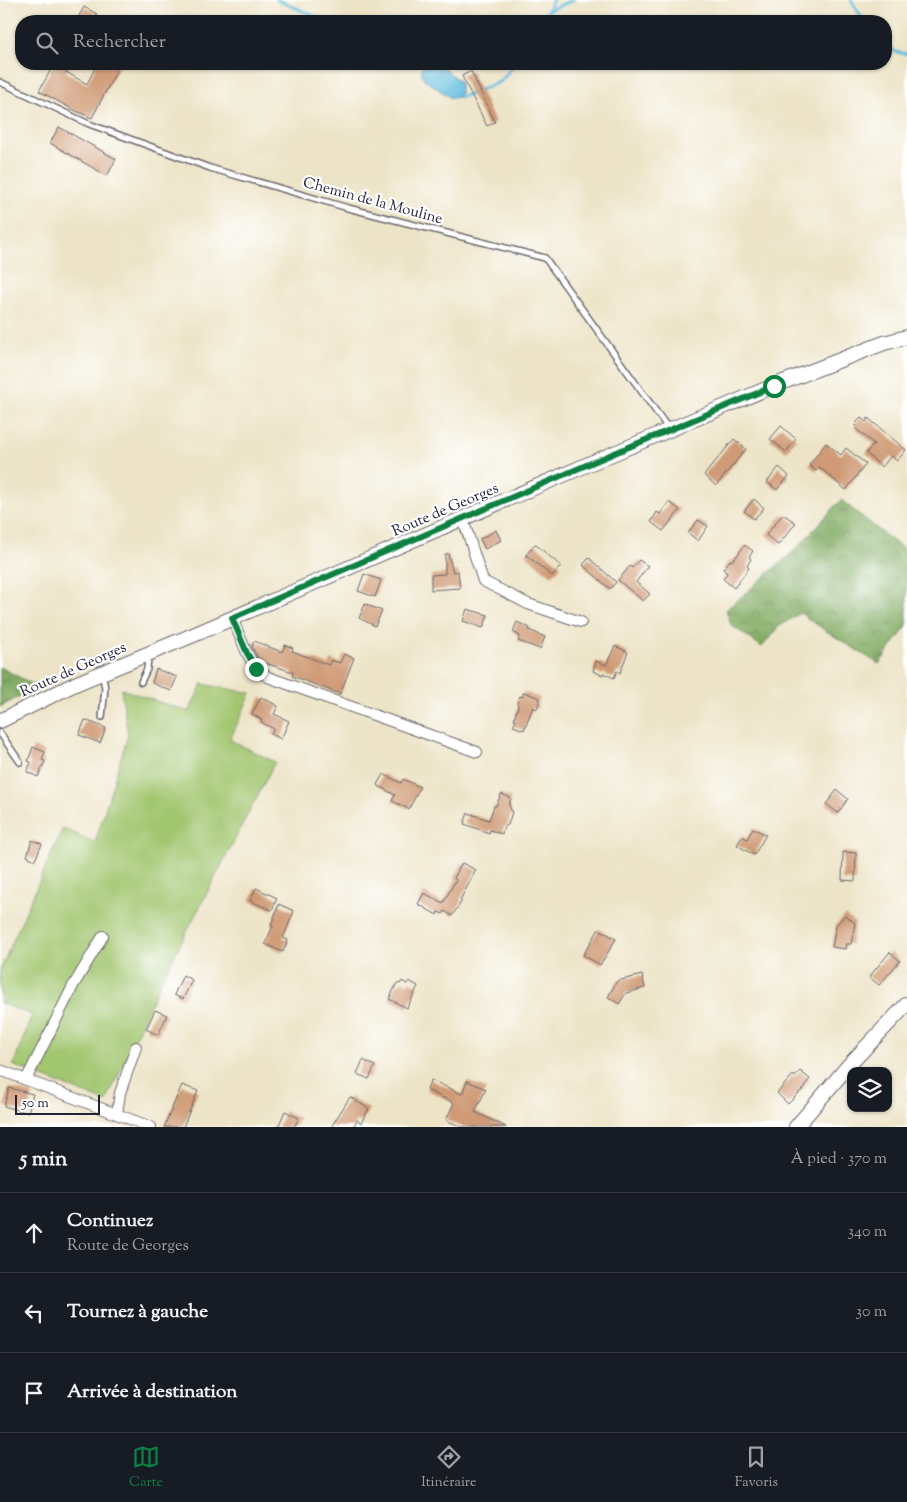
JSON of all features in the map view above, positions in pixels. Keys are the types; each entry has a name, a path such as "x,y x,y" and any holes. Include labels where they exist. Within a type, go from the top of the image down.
{"street":[{"name":"Route de Georges","path":"0,721 75,684 670,430 820,368 884,343 907,337"},
{"path":"463,519 483,581 528,604 581,622"},
{"path":"232,618 256,669 268,677 477,752"},
{"path":"26,1080 73,986 103,936"},
{"path":"796,1127 849,1065 907,1004"},
{"path":"117,1114 120,1093 136,1047"},
{"path":"0,1070 151,1127"}],"lane":[{"name":"Chemin de la Mouline","path":"0,82 89,124 210,168 348,208 545,258 670,430"},
{"path":"141,682 147,669 148,654"},
{"path":"102,673 105,688 102,717"},
{"path":"0,733 20,762"}],"green space":[{"path":"841,500 907,552 907,626 879,664 800,613 778,627 762,647 731,625 726,610 795,550"},
{"path":"0,667 38,687 0,707"},
{"path":"202,684 251,693 230,740 275,762 159,985 106,1102 13,1065 32,1015 0,1003 0,970 63,828 95,843 128,735 121,689 189,712"}],"water":[{"path":"446,70 460,82 460,97 451,98 424,79 421,71"}],"building":[{"path":"84,7 97,14 96,15 79,15"},
{"path":"51,70 67,70 66,72 87,84 94,70 117,70 92,118 39,91"},
{"path":"471,71 495,122 487,126 462,76"},
{"path":"59,127 116,159 107,176 50,143"},
{"path":"861,418 866,422 868,418 906,450 897,461 891,456 882,467 866,453 874,444 855,428 857,426 855,424"},
{"path":"781,426 796,439 786,452 770,439"},
{"path":"734,439 746,449 716,486 704,475"},
{"path":"826,443 841,455 846,448 866,464 846,490 819,467 816,471 809,465"},
{"path":"779,467 789,476 777,490 767,482"},
{"path":"754,499 764,508 754,519 744,511"},
{"path":"669,502 680,510 663,531 651,522 657,512 660,514"},
{"path":"783,514 796,523 778,545 766,535"},
{"path":"698,520 708,526 698,541 688,533"},
{"path":"496,530 501,540 485,549 480,539"},
{"path":"535,544 561,566 552,576 526,555"},
{"path":"745,545 753,551 749,557 751,559 747,566 749,568 734,588 723,579 727,573 723,569"},
{"path":"445,554 448,554 453,572 458,571 460,588 431,590 431,575 445,574"},
{"path":"589,558 616,582 610,589 583,565"},
{"path":"639,560 648,566 636,582 650,594 643,601 618,580 630,566 632,568"},
{"path":"364,574 381,580 375,597 358,591"},
{"path":"365,604 382,611 375,626 359,618"},
{"path":"467,609 488,615 483,628 463,621"},
{"path":"517,622 545,637 540,649 518,641 520,636 513,632"},
{"path":"254,641 282,652 285,645 293,648 292,651 329,665 331,660 340,663 344,654 354,658 340,694 292,676 293,672 262,662 252,647"},
{"path":"615,646 628,652 620,673 617,671 614,678 593,671 596,661 606,665"},
{"path":"156,669 177,677 171,691 152,683"},
{"path":"524,692 540,698 537,709 533,707 524,730 513,726 516,719 514,719 518,706 517,702"},
{"path":"261,697 278,706 274,714 289,721 281,739 271,734 274,729 261,722 262,720 252,714"},
{"path":"85,720 106,728 100,743 79,735"},
{"path":"33,747 45,752 42,760 45,761 38,777 27,772 31,762 28,761"},
{"path":"383,774 401,783 403,779 420,787 409,809 392,801 395,795 377,785"},
{"path":"837,790 848,799 838,813 826,804"},
{"path":"501,794 511,798 509,805 512,812 508,825 504,827 502,834 490,830 489,833 464,824 468,813 489,820"},
{"path":"753,828 766,835 754,855 737,845 742,836 747,839"},
{"path":"32,840 42,844 35,860 27,856"},
{"path":"843,852 856,853 855,881 842,880"},
{"path":"462,863 476,870 460,900 462,901 452,916 445,911 443,914 438,912 437,915 418,904 424,893 443,903 456,880 454,878"},
{"path":"256,888 277,898 272,910 250,901"},
{"path":"279,904 294,911 283,938 288,940 283,952 265,944 273,926 271,925"},
{"path":"845,915 855,923 851,944 846,944 845,949 832,947 836,925"},
{"path":"599,929 616,939 600,965 583,955"},
{"path":"890,952 900,961 879,985 869,977"},
{"path":"183,975 192,980 183,999 174,995"},
{"path":"642,975 645,988 626,993 619,1004 608,997 617,981"},
{"path":"402,981 407,984 409,981 418,986 407,1008 389,999 397,983 400,984"},
{"path":"155,1010 167,1015 158,1035 146,1029"},
{"path":"363,1060 375,1066 369,1079 357,1074"},
{"path":"800,1071 810,1079 806,1086 788,1104 777,1093 793,1075 795,1077"},
{"path":"431,1080 462,1094 467,1081 486,1089 475,1112 506,1127 462,1127 446,1120 454,1103 427,1090"},
{"path":"182,1085 198,1091 183,1127 164,1127"},
{"path":"9,1088 33,1094 28,1113 4,1106"},
{"path":"350,1097 369,1109 361,1123 357,1120 353,1127 331,1127"},
{"path":"285,1111 299,1118 294,1127 278,1127"}],"waterway":[{"path":"277,0 313,15"},
{"path":"548,10 553,0"},
{"path":"545,15 547,11 573,0"},
{"path":"851,0 860,15"},
{"path":"892,49 907,54"},
{"path":"480,90 501,81 510,70"},
{"path":"458,95 460,97 471,94"}],"route":[{"path":"256,669 232,618 774,386"}]}
